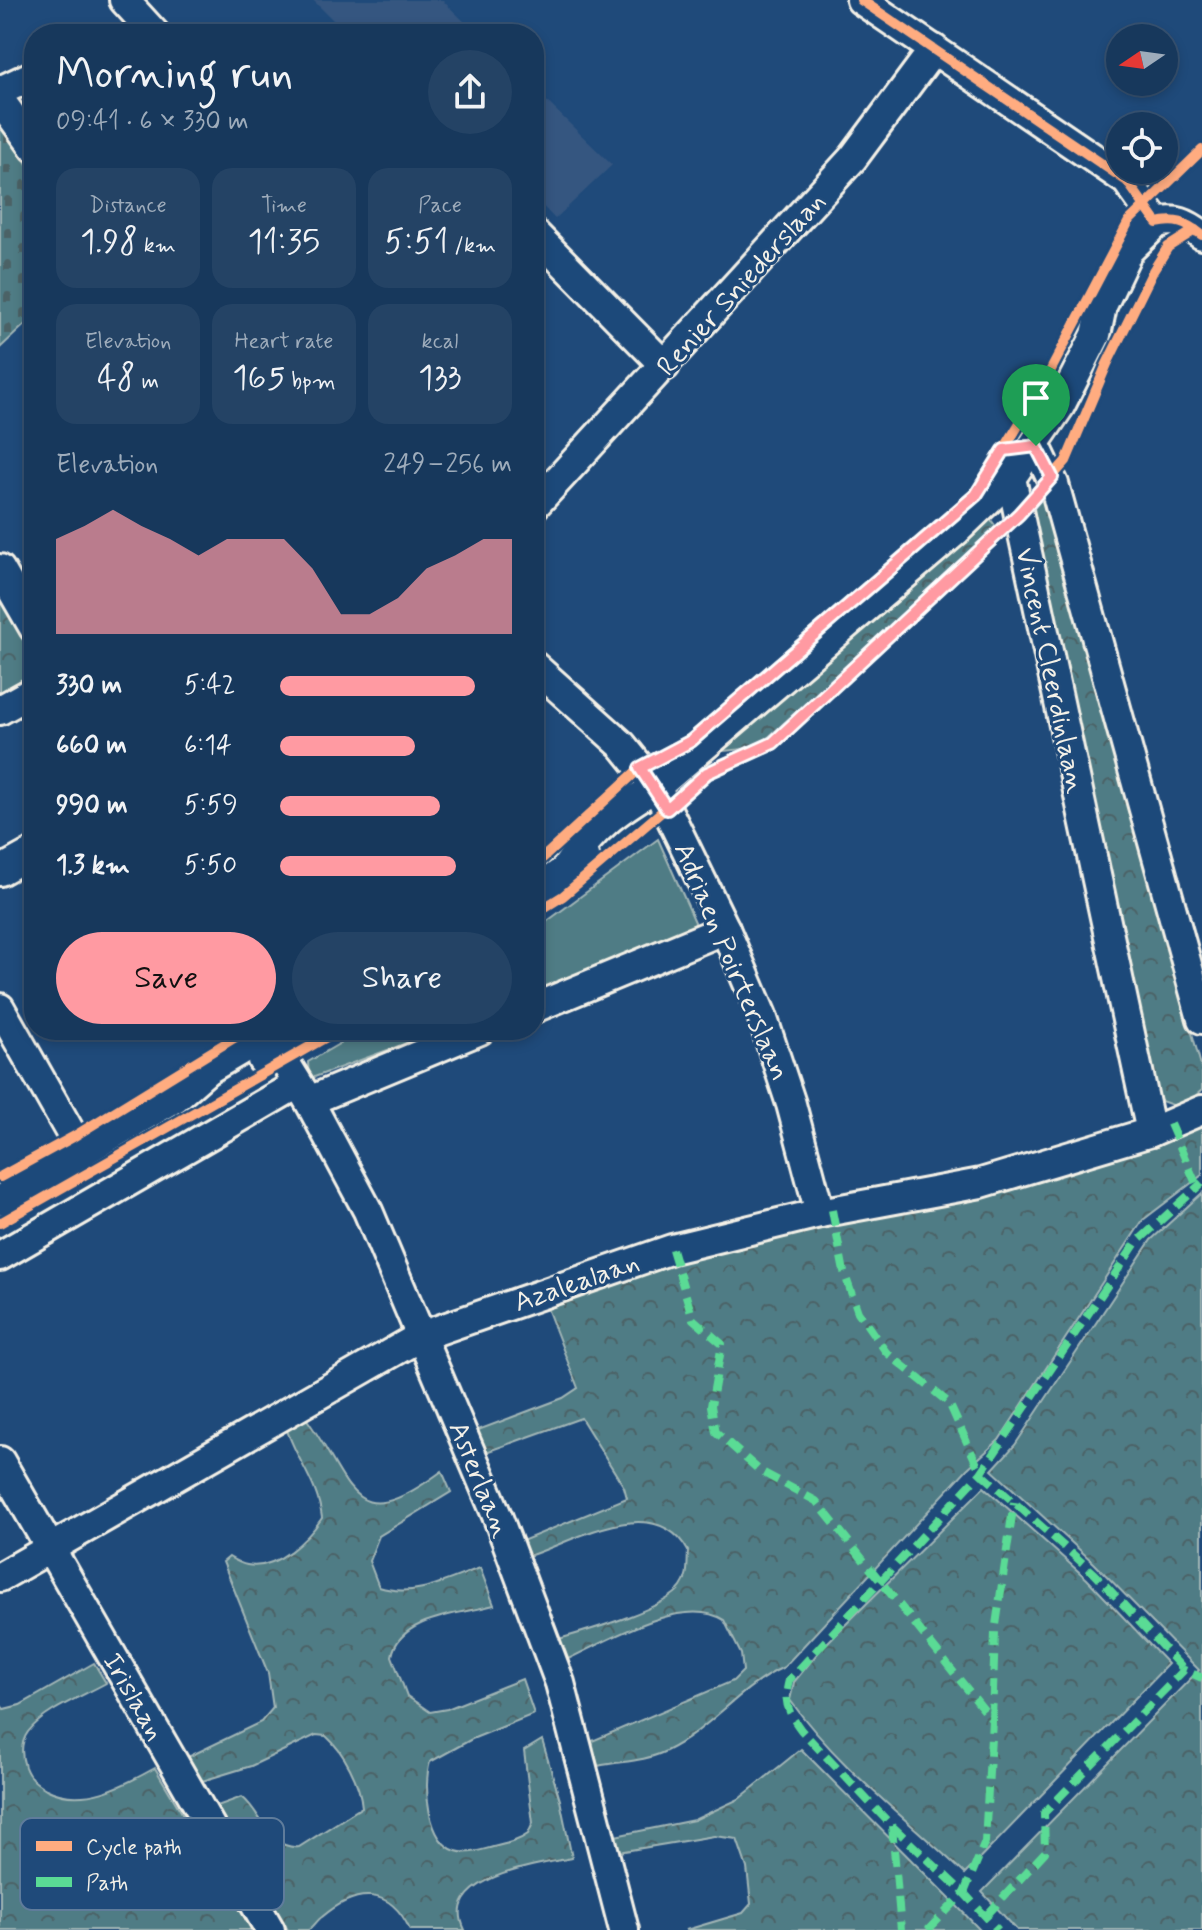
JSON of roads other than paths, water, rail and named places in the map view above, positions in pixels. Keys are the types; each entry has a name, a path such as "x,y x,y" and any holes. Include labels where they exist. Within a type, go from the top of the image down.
{"street":[{"path":"124,0 146,24"},
{"path":"861,0 1127,181 1157,223"},
{"name":"Renier Sniederslaan","path":"544,495 853,158 934,49"},
{"path":"0,91 24,80"},
{"path":"0,100 24,133"},
{"path":"544,884 568,865 590,833 602,822 656,787 957,530 1011,478 1036,446 1096,335 1115,313 1157,223 1171,219 1183,222 1202,235"},
{"path":"544,243 665,366"},
{"name":"Vincent Cleerdinlaan","path":"1036,446 1054,484 1202,1019"},
{"name":"Vincent Cleerdinlaan","path":"1011,478 1151,1132"},
{"path":"0,569 24,611"},
{"name":"Adriaen Poirterslaan","path":"544,675 622,745 656,787 725,929 767,1030 820,1213"},
{"path":"0,710 24,697"},
{"path":"0,871 24,858"},
{"path":"544,1004 725,929"},
{"path":"0,1008 82,1153"},
{"path":"0,1200 175,1098 207,1070 263,1040"},
{"name":"Asterlaan","path":"273,1040 368,1211 498,1518 560,1683 624,1930"},
{"path":"0,1256 302,1093 452,1040"},
{"name":"Azalealaan","path":"0,1577 421,1336 672,1249 820,1213 981,1183 1151,1132 1202,1110"},
{"name":"Irislaan","path":"0,1461 205,1818"},
{"name":"Irislaan","path":"258,1910 270,1930"}]}
